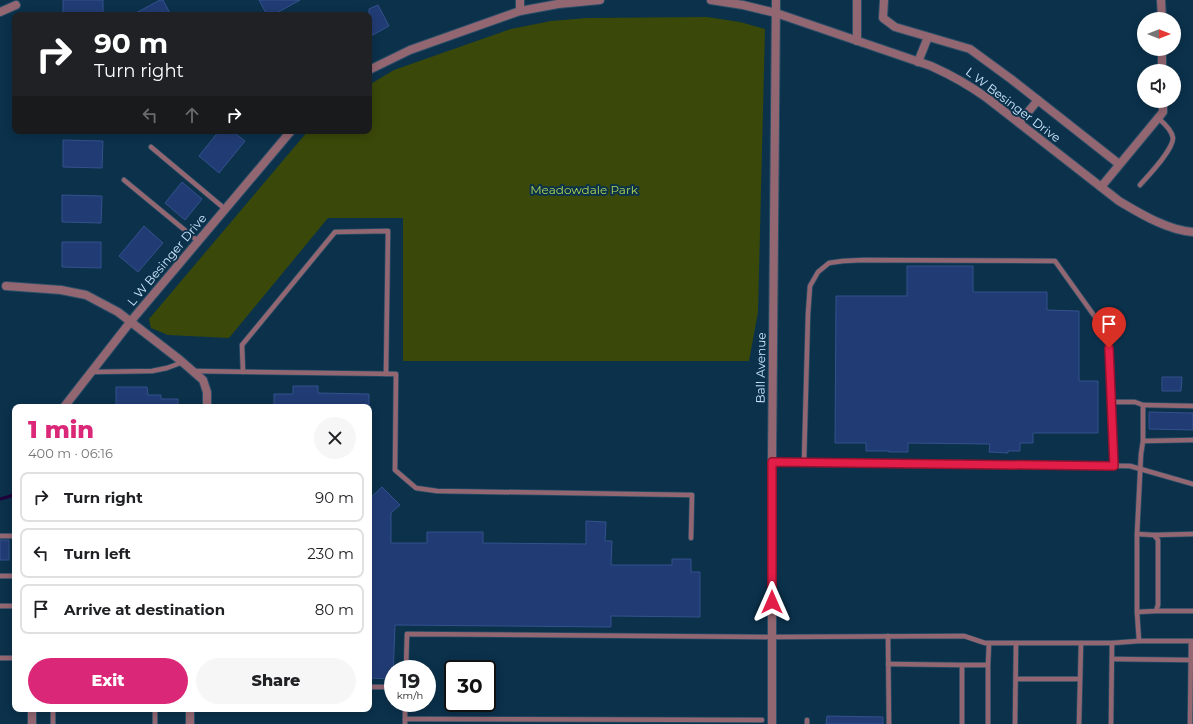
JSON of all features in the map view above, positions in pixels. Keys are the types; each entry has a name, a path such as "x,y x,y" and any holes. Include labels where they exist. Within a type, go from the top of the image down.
{"street":[{"path":"520,0 520,11"},
{"path":"372,69 410,50 520,11 558,4 600,0"},
{"name":"L W Besinger Drive","path":"711,0 743,5 776,13 954,76 971,86 1100,187 1138,212 1183,231 1193,232"},
{"name":"Ball Avenue","path":"772,724 772,462 776,0"},
{"path":"856,41 857,0"},
{"path":"884,0 884,18 895,27 970,49 1119,164"},
{"path":"1161,0 1162,12"},
{"path":"0,12 16,5"},
{"path":"918,62 928,36"},
{"path":"1019,123 1038,100"},
{"path":"1100,187 1163,112 1163,108"},
{"name":"L W Besinger Drive","path":"66,404 131,321 288,134"},
{"path":"6,286 61,290 86,295 118,312 183,362 203,380 207,392 207,404"},
{"path":"32,712 32,724"},
{"path":"190,712 190,724"}],"lane":[{"path":"1140,186 1172,143 1172,134 1168,127 1158,118"},
{"path":"151,147 225,209"},
{"path":"124,180 198,241"},
{"path":"243,372 242,345 335,232 388,231 386,374"},
{"path":"804,462 810,286 818,272 829,263 864,260 1055,261 1108,334 1114,466"},
{"path":"92,372 152,372 183,362"},
{"path":"193,371 396,374 395,470 416,488 437,491 692,495 691,538"},
{"path":"1111,402 1135,402 1143,405 1193,406"},
{"path":"1140,641 1137,612 1137,534 1143,441 1143,405"},
{"path":"1143,441 1193,440"},
{"path":"772,462 1130,466 1193,484"},
{"path":"1137,534 1193,534"},
{"path":"1154,535 1158,540 1158,605 1156,611"},
{"path":"0,536 12,536"},
{"path":"0,576 12,576"},
{"path":"0,606 12,606"},
{"path":"1137,612 1193,611"},
{"path":"406,660 407,634 964,636 984,643 1112,643 1140,641 1192,641 1190,724"},
{"path":"888,636 889,724"},
{"path":"988,724 989,643"},
{"path":"1015,724 1016,643"},
{"path":"1080,643 1080,724"},
{"path":"1111,724 1112,643"},
{"path":"0,658 12,658"},
{"path":"1112,659 1191,660"},
{"path":"888,664 988,665"},
{"path":"962,665 962,724"},
{"path":"1016,679 1080,679"},
{"path":"372,687 384,687"},
{"path":"53,712 53,724"},
{"path":"155,712 155,724"},
{"path":"405,722 702,722 762,720"}],"green space":[{"name":"Meadowdale Park","path":"707,17 740,22 765,29 758,312 749,361 403,361 403,218 328,218 229,338 168,335 151,328 149,319 305,134 372,134 372,83 394,70 511,29 551,21 587,18"}],"building":[{"path":"63,0 103,0 103,12 63,12"},
{"path":"160,0 163,0 169,12 138,12"},
{"path":"259,0 300,0 278,12 265,12"},
{"path":"378,5 389,26 372,35 372,12 369,12 369,9"},
{"path":"217,134 236,134 245,141 219,173 199,156"},
{"path":"63,140 103,141 102,168 63,167"},
{"path":"182,182 202,199 185,220 165,203"},
{"path":"62,195 102,196 101,223 62,222"},
{"path":"144,226 163,243 138,272 119,256"},
{"path":"62,242 101,242 101,268 62,267"},
{"path":"907,266 973,266 973,292 1047,292 1047,310 1079,311 1079,381 1098,381 1098,433 1033,433 1033,443 1020,443 1020,451 1008,451 1008,453 989,452 990,444 908,443 908,452 889,452 866,451 866,443 835,443 836,296 907,296"},
{"path":"1162,377 1182,377 1181,391 1162,391"},
{"path":"293,386 318,386 318,393 369,394 369,404 274,404 274,394 293,394"},
{"path":"116,387 147,387 148,395 161,395 161,399 178,399 178,404 116,404"},
{"path":"1149,412 1193,413 1193,430 1149,429"},
{"path":"382,487 400,505 391,513 391,543 427,543 427,532 483,532 483,543 586,544 586,521 606,522 605,541 612,541 611,565 672,565 672,559 691,559 691,572 700,572 700,617 611,616 611,627 395,625 394,660 384,660 384,679 372,678 372,496"},
{"path":"0,540 9,540 9,560 0,560"},
{"path":"827,716 883,717 883,724 826,724"}],"waterway":[{"path":"0,499 12,495"}],"route":[{"path":"772,602 772,462 1114,466 1109,348"}]}
